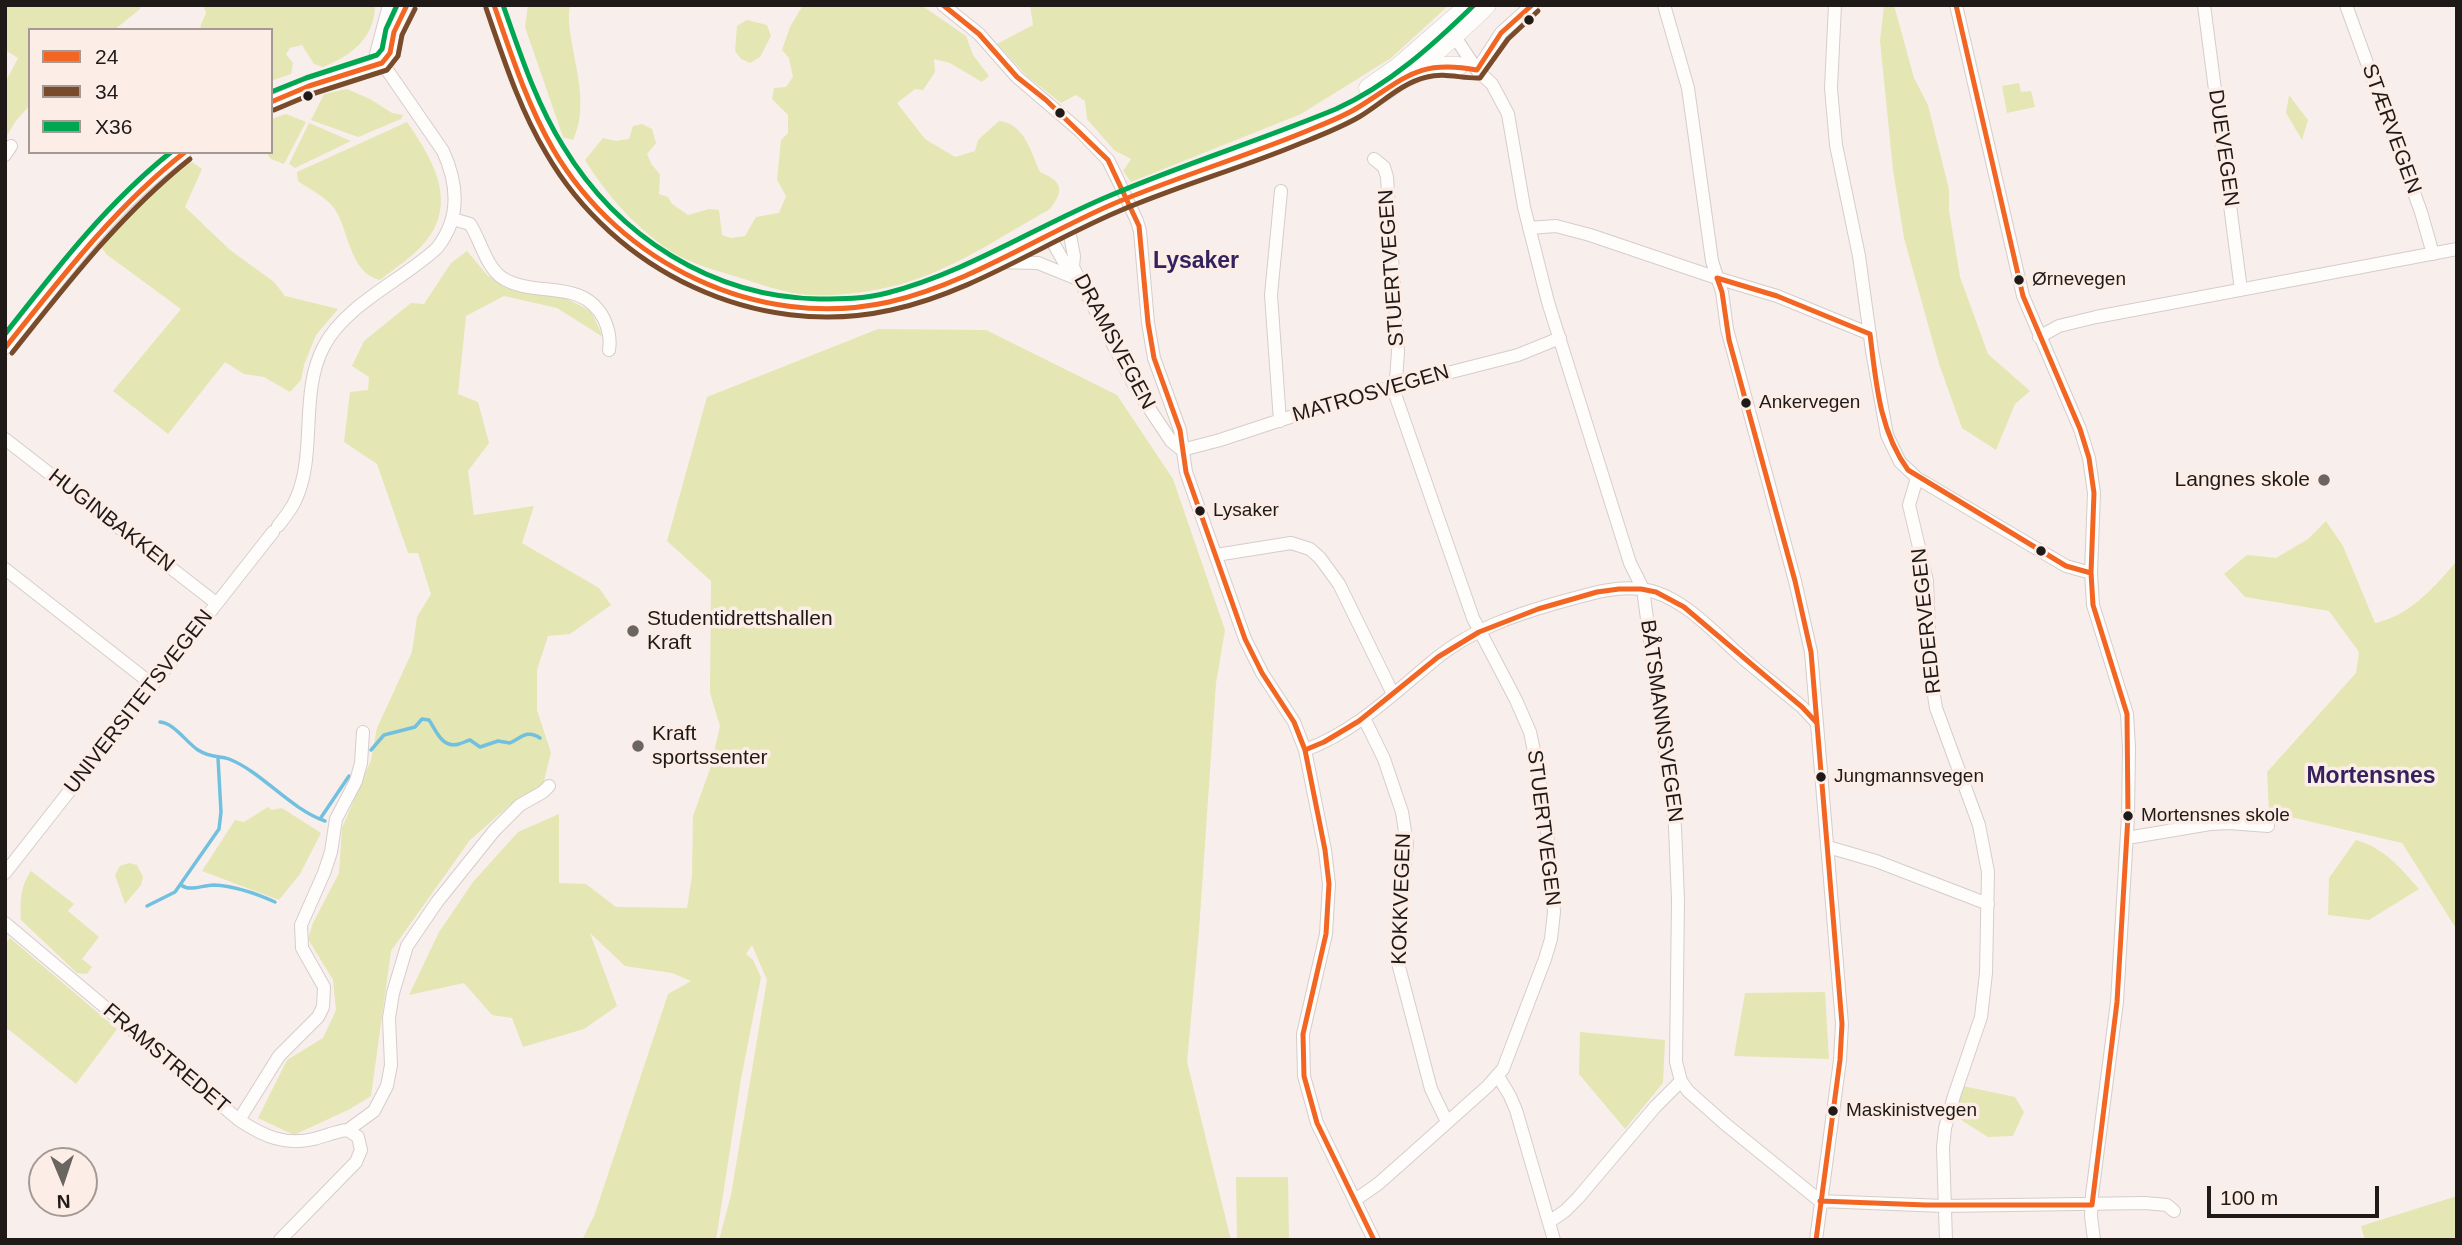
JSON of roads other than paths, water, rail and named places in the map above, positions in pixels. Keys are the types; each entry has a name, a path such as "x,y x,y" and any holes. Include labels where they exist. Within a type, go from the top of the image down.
{"highway":[{"path":"494,5 546,135 566,169 612,223 638,247 691,279 747,300 784,307 855,307 888,302 923,292 1112,204 1249,155 1354,110 1413,72 1446,38 1469,5"},
{"path":"1304,131 1446,38 1488,5"},
{"path":"1413,72 1442,66 1468,68"}],"street":[{"path":"382,63 376,54 389,5"},
{"path":"273,101 309,86 382,63 390,53 394,32 407,5"},
{"name":"DRAMSVEGEN","path":"943,5 979,34 1017,78 1080,131 1108,160 1137,221 1154,358 1180,430 1185,472 1245,639 1262,673 1294,722 1305,750 1329,884 1326,934 1303,1034 1304,1076 1317,1123 1374,1240"},
{"path":"1468,68 1532,5"},
{"path":"1664,5 1688,88 1712,261 1722,292 1729,340 1804,616 1812,666 1842,1024 1840,1060 1816,1240"},
{"path":"1835,5 1832,119 1859,256 1887,435 1900,462 1917,478 2066,566 2091,573"},
{"path":"1956,5 2020,283 2039,337 2077,422 2089,458 2094,511 2091,588 2097,621 2127,714 2127,838 2117,1002 2092,1205 2094,1240"},
{"name":"DUEVEGEN","path":"2204,5 2241,290"},
{"name":"STÆRVEGEN","path":"2346,5 2421,212 2432,254"},
{"name":"BÅTSMANNSVEGEN","path":"1446,38 1451,58 1492,84 1508,114 1529,228 1560,338 1630,563 1643,589 1675,827 1678,900 1675,1062 1681,1081"},
{"name":"UNIVERSITETSVEGEN","path":"5,873 296,499 301,480 313,379 325,344 338,325 437,248 445,238 453,219 456,196 451,168 443,151 382,63"},
{"path":"5,348 104,226 138,192 183,154"},
{"name":"STUERTVEGEN","path":"1355,1200 1378,1184 1498,1076 1509,1059 1545,958 1554,923 1554,897 1543,801 1530,732 1516,699 1479,631 1395,394 1398,352 1387,177 1384,167 1374,159"},
{"path":"1280,421 1271,295 1281,191"},
{"path":"453,219 470,225 494,269 507,280 574,294 591,301 608,327 610,350"},
{"name":"DRAMSVEGEN","path":"1068,225 1074,256 1073,267 1135,387 1171,441 1182,450"},
{"path":"1529,228 1556,226 1573,230 1777,296 1870,334"},
{"name":"DRAMSVEGEN","path":"1048,234 1063,262 1073,267"},
{"path":"2039,337 2072,322 2457,249"},
{"path":"990,262 1038,263 1080,280"},
{"name":"MATROSVEGEN","path":"1182,450 1395,386 1518,355 1560,338"},
{"name":"HUGINBAKKEN","path":"5,439 216,604"},
{"name":"REDERVEGEN","path":"1917,478 1909,505 1927,581 1934,699 1983,841 1988,872 1985,981 1981,1017 1945,1128 1946,1240"},
{"path":"1216,555 1291,543 1310,550 1320,558 1339,584 1393,694"},
{"path":"5,569 153,685"},
{"path":"1305,750 1339,735 1364,718 1441,654 1479,631 1508,618 1596,593 1626,588 1643,589 1666,596 1690,612 1816,722"},
{"name":"KOKKVEGEN","path":"1364,718 1390,775 1402,812 1406,860 1397,935 1398,963 1431,1090 1447,1122"},
{"path":"239,1120 279,1056 318,1017 323,1007 324,988 302,948 301,925 331,852 336,819 356,782 361,763 363,732"},
{"name":"FRAMSTREDET","path":"5,923 239,1120 261,1134 290,1141 313,1139 348,1130 374,1111 387,1086 391,1065 389,1018 393,993 401,961 412,938 494,831 520,805 549,786"},
{"path":"2127,838 2210,824 2268,826"},
{"path":"1828,847 1876,860 1988,904"},
{"path":"1498,1076 1516,1110 1554,1240"},
{"path":"1549,1222 1578,1198 1655,1107 1681,1081 1688,1091 1724,1123 1820,1200 1944,1206 2161,1204 2174,1211"},
{"path":"279,1240 356,1162 361,1150 360,1140 353,1131 348,1130"}],"waterway":[{"path":"371,750 384,735 415,727 422,719 429,720 440,738 453,745 470,740 480,747 498,741 510,743 528,734 540,738"},
{"path":"160,722 180,733 203,753 225,758 253,772 300,808 325,821"},
{"path":"147,906 175,892 219,829 221,812 218,758"},
{"path":"320,819 349,776"},
{"path":"181,885 188,888 214,885 230,887 275,902"}],"place":[{"name":"Ørnevegen","path":"2019,280"},
{"name":"Ankervegen","path":"1746,403"},
{"name":"Langnes skole","path":"2324,480"},
{"name":"Lysaker","path":"1200,511"},
{"name":"Studentidrettshallen Kraft","path":"633,631"},
{"name":"Kraft sportssenter","path":"638,746"},
{"name":"Jungmannsvegen","path":"1821,777"},
{"name":"Mortensnes skole","path":"2128,816"},
{"name":"Maskinistvegen","path":"1833,1111"}],"district":[{"name":"Lysaker","path":"1196,262"},
{"name":"Mortensnes","path":"2371,777"}]}
